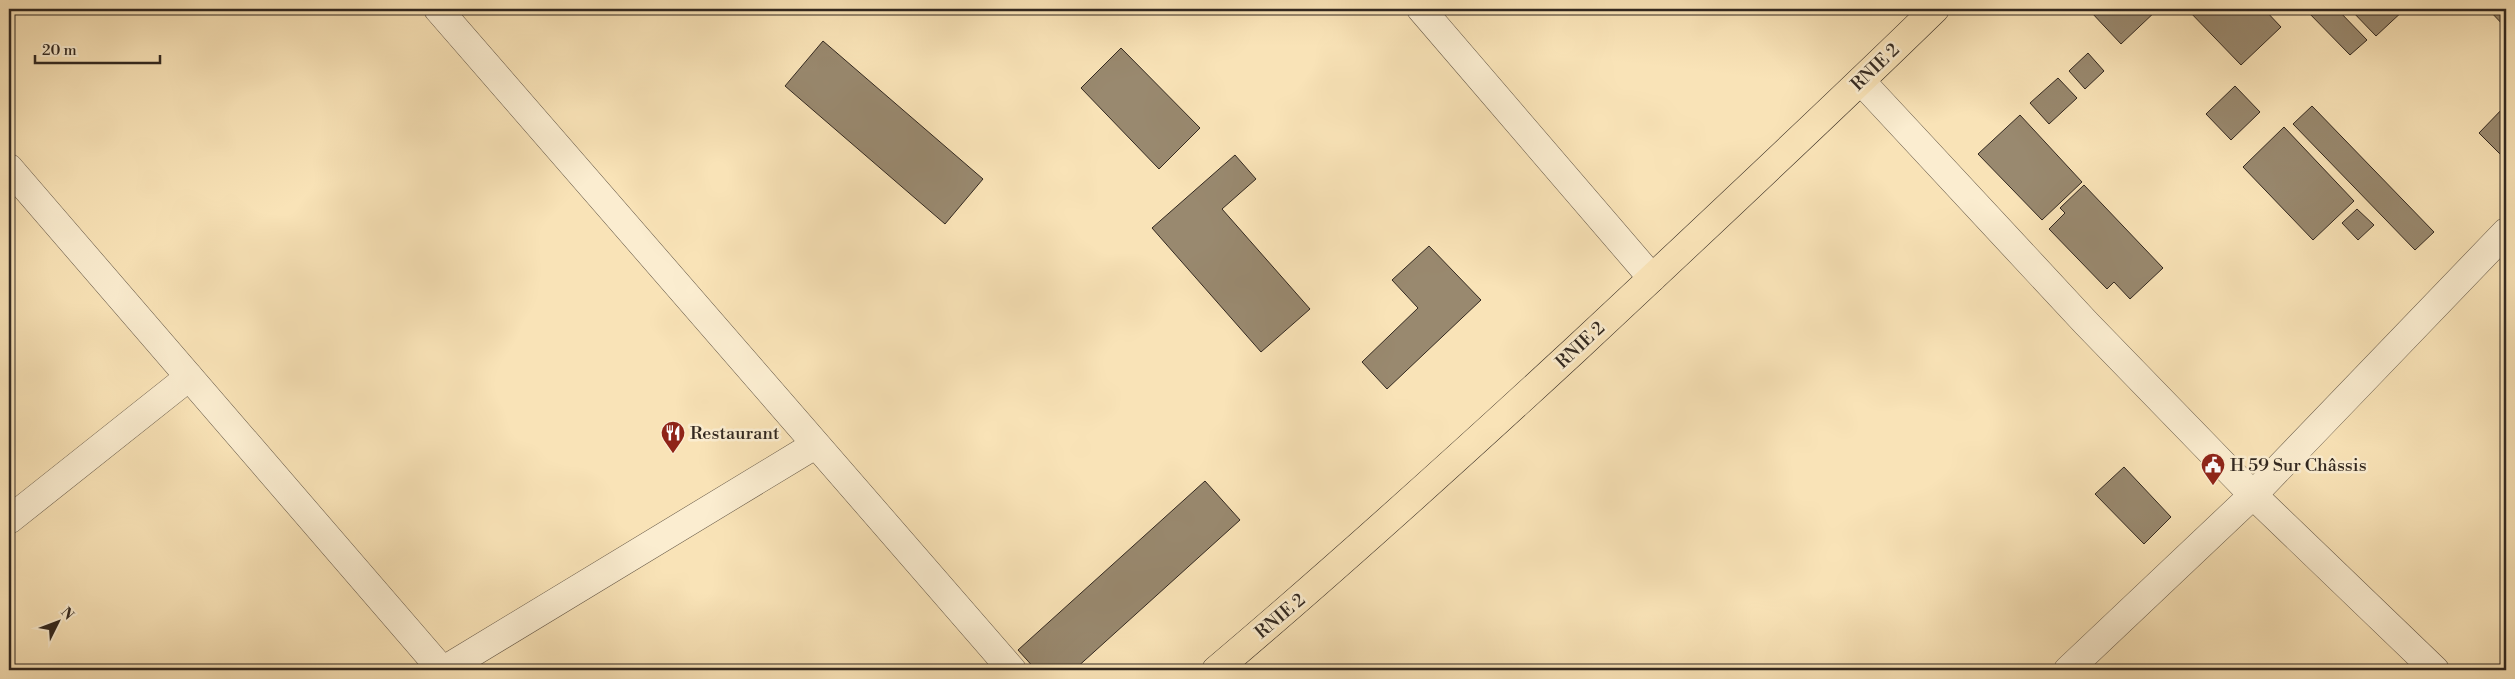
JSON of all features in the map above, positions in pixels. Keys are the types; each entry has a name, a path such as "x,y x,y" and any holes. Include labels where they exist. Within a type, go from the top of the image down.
{"main road":[{"name":"RNIE 2","path":"1216,670 1333,571 1652,278 1861,81 1934,9"}],"street":[{"path":"438,9 1012,670"},
{"path":"1421,9 1652,278"},
{"path":"1861,81 2086,323 2253,495 2435,670"},
{"path":"9,168 443,670 815,445"},
{"path":"2068,670 2253,495 2506,232"},
{"path":"9,520 189,377"}],"building":[{"path":"2095,9 2158,9 2121,44 2091,12"},
{"path":"2187,9 2264,9 2281,27 2241,65"},
{"path":"2305,9 2337,9 2367,40 2350,55"},
{"path":"2350,9 2405,9 2376,36"},
{"path":"2488,9 2506,9 2506,28"},
{"path":"823,41 983,179 945,224 785,86"},
{"path":"1121,48 1200,128 1159,169 1081,88"},
{"path":"2088,53 2104,71 2085,89 2069,71"},
{"path":"2058,78 2077,98 2049,124 2030,103"},
{"path":"2235,86 2260,112 2231,140 2206,114"},
{"path":"2506,105 2506,160 2479,133"},
{"path":"2312,106 2434,232 2415,250 2293,124"},
{"path":"2020,115 2082,182 2042,220 1978,154"},
{"path":"2284,127 2354,201 2313,240 2243,167"},
{"path":"1235,155 1256,179 1222,209 1310,309 1261,352 1152,228"},
{"path":"2084,185 2163,268 2130,299 2114,282 2107,289 2049,229 2065,213 2060,208"},
{"path":"2357,209 2374,225 2358,240 2342,223"},
{"path":"1429,246 1481,300 1387,389 1362,362 1418,308 1392,280"},
{"path":"2124,467 2171,517 2144,544 2095,494"},
{"path":"1205,481 1240,520 1074,670 1036,670 1018,650"}],"place":[{"name":"Restaurant","path":"673,454"},
{"name":"H 59 Sur Châssis","path":"2213,486"}]}
